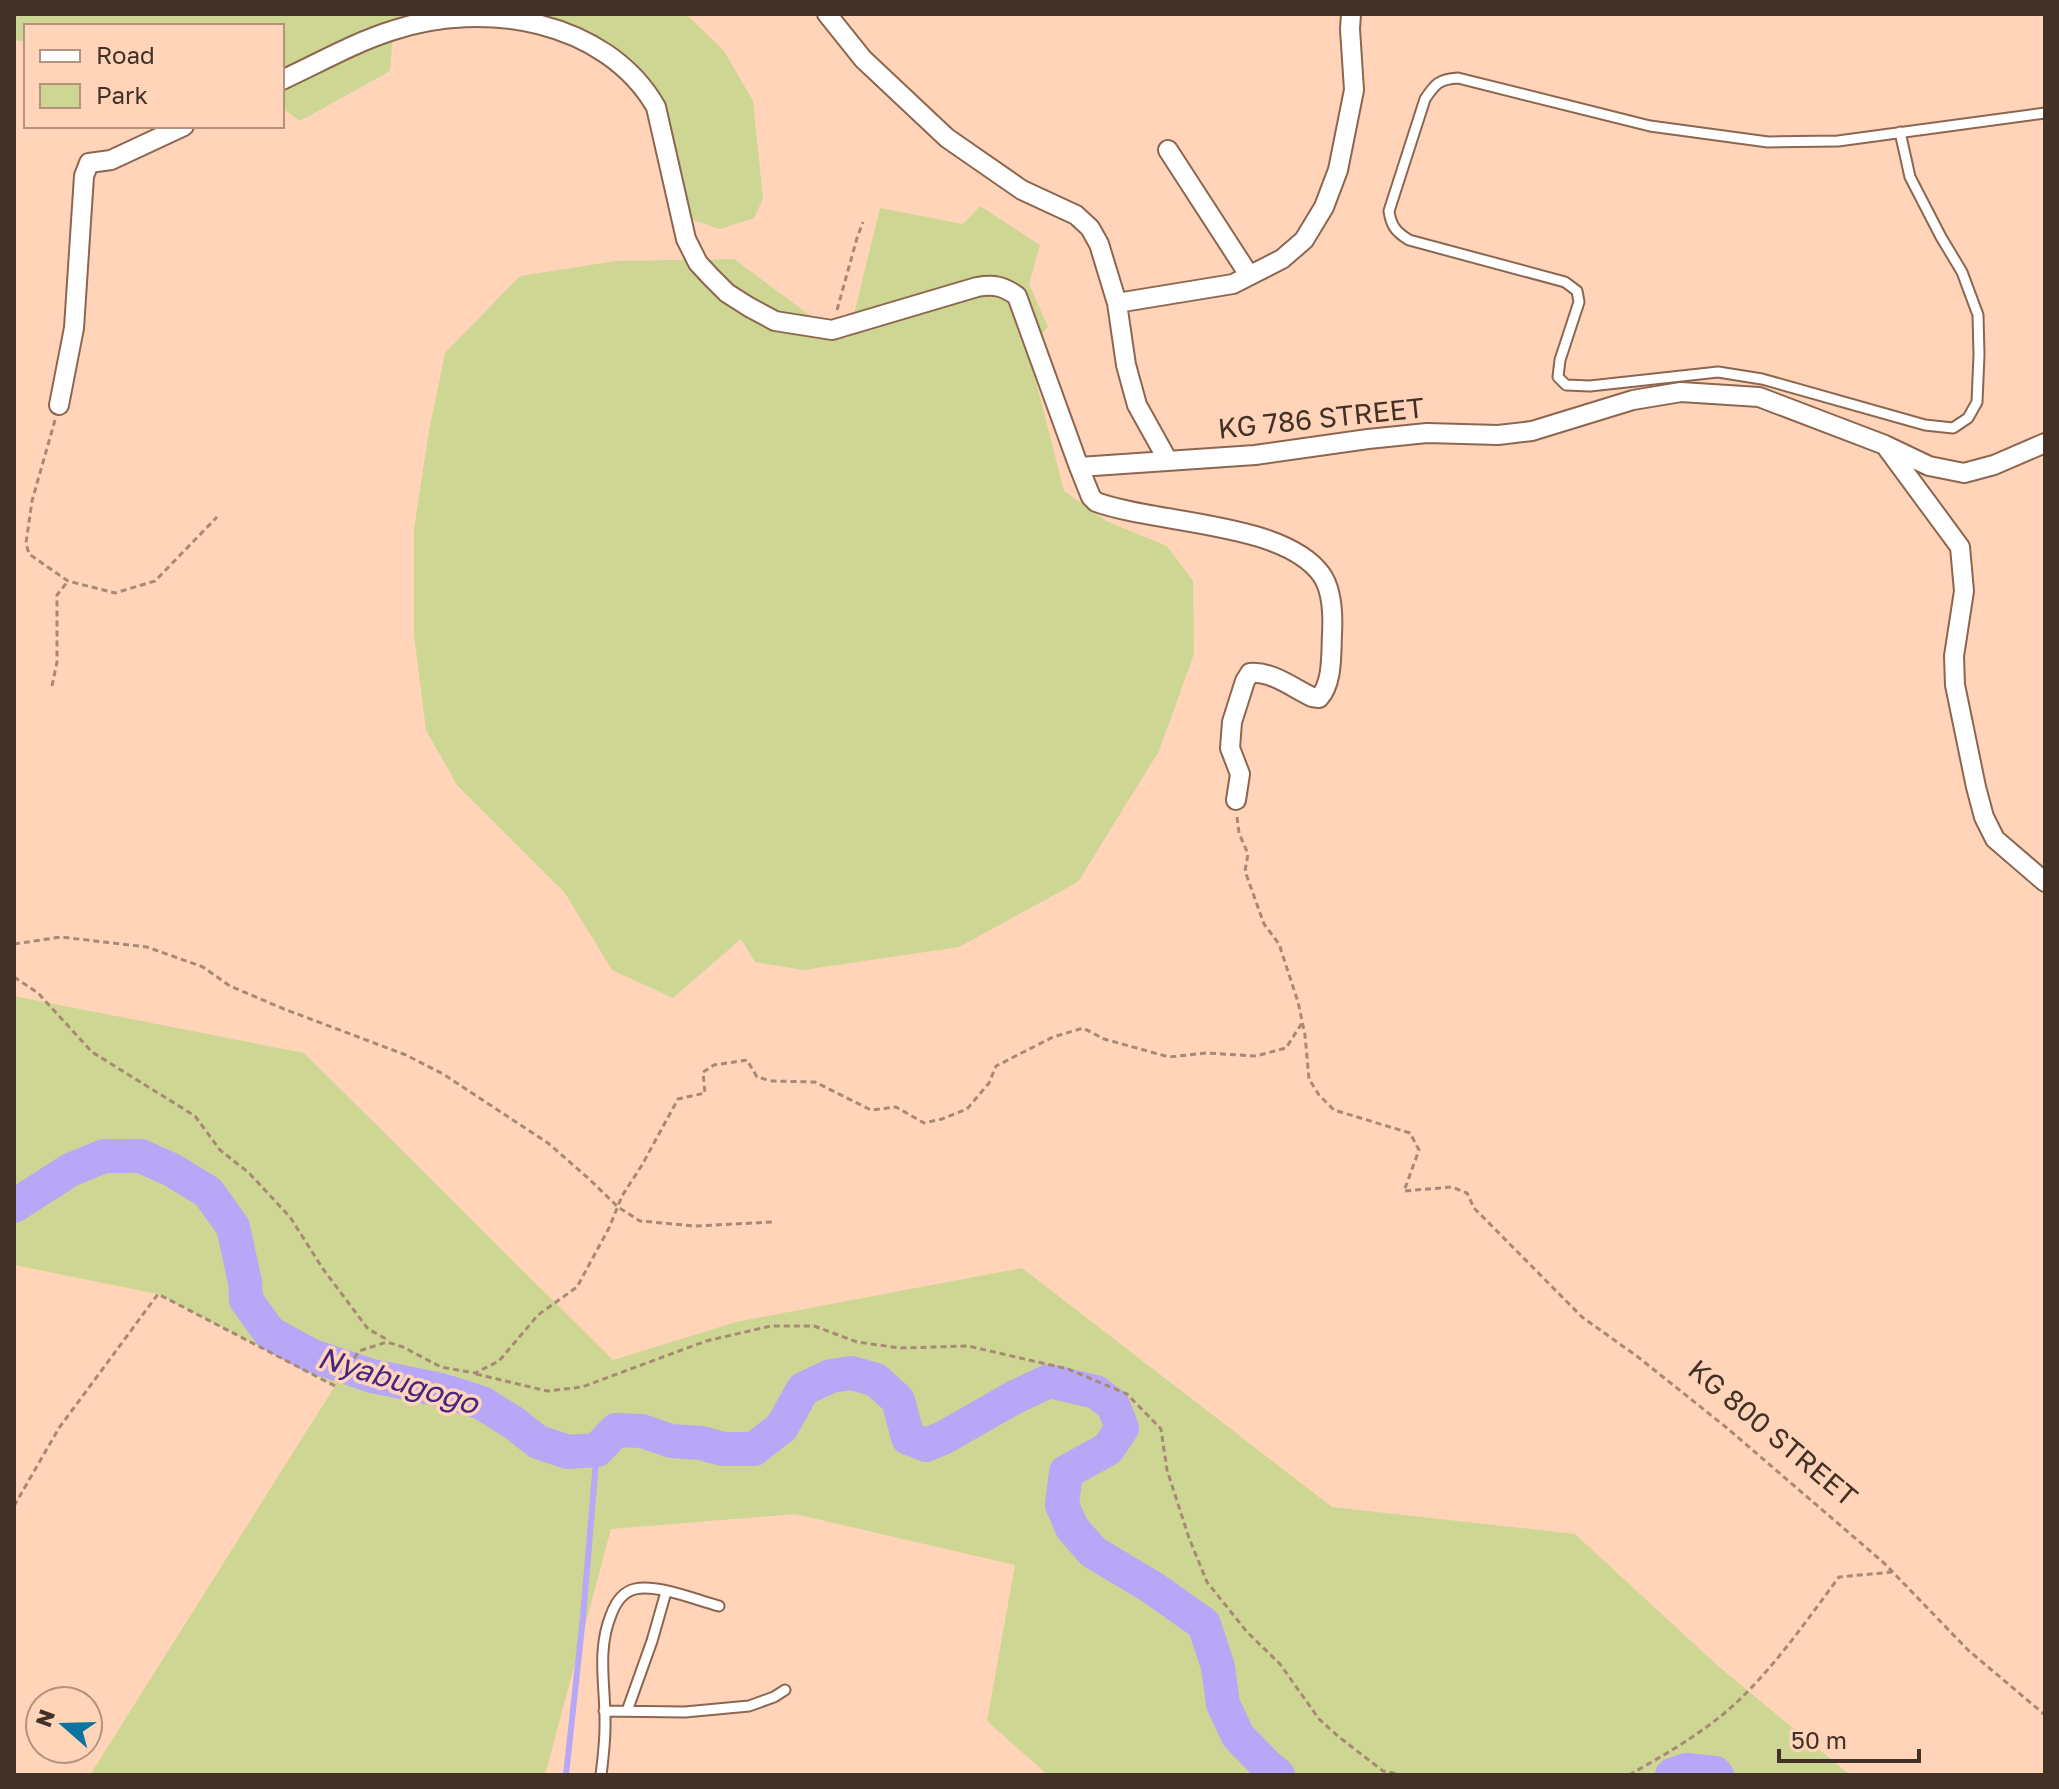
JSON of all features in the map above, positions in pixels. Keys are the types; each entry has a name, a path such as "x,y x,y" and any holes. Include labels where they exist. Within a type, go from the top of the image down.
{"street":[{"path":"827,14 863,59 947,138 1022,190 1076,215 1090,228 1099,244 1117,303 1126,365 1137,405 1167,459 1079,467"},
{"path":"1117,303 1233,284 1282,259 1304,240 1324,207 1338,170 1354,90 1351,14"},
{"path":"284,79 376,36 443,17 503,17 554,29 593,44 614,59 646,90 656,107 686,239 698,263 727,293 775,321 832,330 977,287 1003,287 1017,296 1079,467 1096,502 1266,538 1293,551 1312,564 1323,577 1334,611 1330,666 1323,693 1319,698 1312,697 1268,674 1250,673 1232,722 1230,748 1240,774 1236,800"},
{"path":"59,405 74,328 84,176 89,163 111,160 180,128"},
{"path":"1168,150 1249,275"},
{"name":"KG 786 STREET","path":"1167,459 1255,455 1427,433 1498,435 1532,431 1633,400 1681,392 1759,397 1885,445 1929,466 1964,473 1994,465 2045,443"},
{"path":"1885,445 1960,547 1964,591 1954,656 1955,685 1976,787 1984,817 1995,839 2045,882"}],"lane":[{"path":"1900,132 1910,177 1962,272 1978,315 1977,402 1968,418 1953,428 1925,425 1762,379 1718,372 1590,386 1566,385 1558,377 1560,360 1579,302 1577,291 1565,282 1409,240 1398,234 1391,224 1389,211 1425,99 1434,85 1446,79 1458,78 1650,126 1768,142 1838,141 1900,132 2045,113"},
{"path":"601,1775 605,1745 603,1644 614,1607 622,1596 646,1588 719,1606"},
{"path":"627,1711 666,1592"},
{"path":"604,1711 685,1712 749,1706 785,1690"}],"path":[{"path":"832,330 863,222"},
{"path":"59,405 32,501 26,543 29,554 68,581 115,593 155,581 217,517"},
{"path":"52,686 57,662 57,595 68,581"},
{"path":"475,1373 499,1361 538,1315 577,1287 609,1228 622,1196 678,1099 705,1093 703,1072 714,1065 747,1060 757,1077 772,1081 815,1082 871,1110 896,1107 924,1123 967,1109 989,1083 996,1066 1053,1037 1083,1028 1104,1039 1169,1057 1206,1053 1256,1056 1286,1048 1302,1023 1298,1002 1279,944 1264,924 1245,871 1248,854 1239,833 1236,800"},
{"path":"14,944 61,937 147,947 203,967 230,986 284,1009 406,1055 443,1074 548,1143 618,1207 640,1221 695,1226 773,1222"},
{"path":"14,977 38,993 92,1052 195,1116 220,1150 249,1173 290,1217 323,1269 368,1329 441,1367 547,1391 582,1387 706,1341 771,1326 814,1326 857,1342 900,1348 968,1346 1068,1369 1127,1394 1161,1429 1167,1470 1207,1582 1247,1632 1280,1664 1319,1719 1383,1771 1403,1775"},
{"name":"KG 800 STREET","path":"1302,1023 1309,1079 1319,1095 1334,1110 1410,1133 1419,1150 1404,1191 1452,1187 1467,1193 1474,1208 1582,1317 1727,1428 1892,1572 1968,1650 2045,1715"},
{"path":"14,1506 59,1428 158,1294 335,1386 359,1351 387,1342 394,1344"},
{"path":"1629,1775 1678,1747 1735,1704 1767,1671 1839,1577 1892,1572"}],"green space":[{"path":"14,14 421,14 394,22 390,71 300,121 284,109 284,24 24,24 24,42 14,40"},
{"path":"530,14 686,14 724,51 753,101 763,199 754,218 720,229 690,219 664,100 645,75 576,26"},
{"path":"980,206 1040,245 1029,284 1048,327 1028,350 1064,491 1106,521 1167,546 1193,581 1194,654 1159,751 1078,882 959,947 803,970 755,962 741,939 673,998 612,970 565,893 457,785 426,730 414,635 414,529 445,353 520,276 616,261 734,259 848,339 880,208 963,224"},
{"path":"14,996 304,1053 613,1360 736,1322 1022,1268 1332,1507 1575,1534 1718,1666 1850,1775 1048,1775 987,1721 1015,1565 795,1514 611,1529 545,1775 90,1775 96,1765 104,1765 104,1753 335,1386 158,1294 14,1265"}],"waterway":[{"name":"Nyabugogo","path":"14,1206 70,1170 104,1156 141,1156 208,1192 233,1227 246,1300 270,1333 310,1355 372,1376 441,1390 482,1403 538,1442 568,1452 597,1450 616,1430 642,1431 671,1441 701,1443 723,1449 754,1449 782,1427 803,1389 831,1376 852,1373 876,1380 898,1400 908,1438 926,1445 1049,1381 1096,1392 1113,1405 1122,1428 1108,1449 1066,1472 1062,1505 1072,1528 1093,1552 1153,1588 1204,1624 1218,1667 1223,1704 1238,1736 1278,1775"},
{"path":"566,1775 597,1450"},
{"name":"Nyabugogo","path":"1672,1775 1687,1770 1717,1775"}]}
